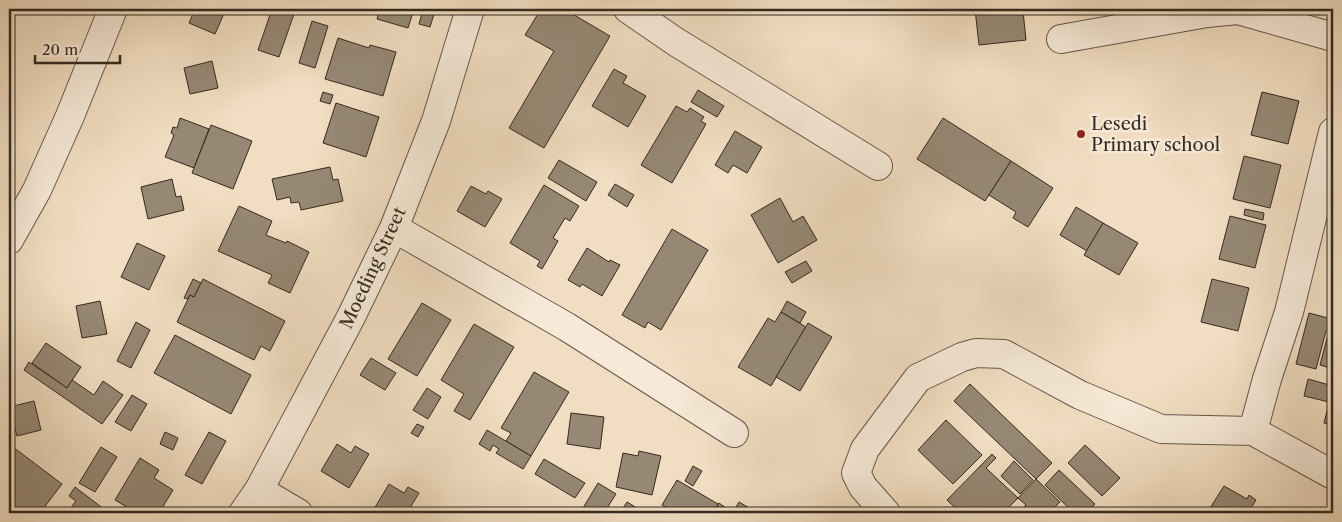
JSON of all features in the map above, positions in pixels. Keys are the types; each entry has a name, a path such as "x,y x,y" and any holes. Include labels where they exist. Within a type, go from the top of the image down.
{"street":[{"path":"9,240 37,190 70,116 113,9"},
{"name":"Moeding Street","path":"242,513 259,490 352,317 394,228 436,121 470,9"},
{"path":"628,9 676,42 878,166"},
{"path":"1061,38 1207,13 1238,10 1333,37"},
{"path":"1254,431 1267,379 1289,312 1333,132"},
{"path":"394,228 567,327 734,433"},
{"path":"886,513 863,487 856,473 865,449 918,378 962,357 976,353 1004,354 1080,395 1161,429 1254,431 1333,475"},
{"path":"259,490 298,513"}],"building":[{"path":"195,9 226,9 215,34 189,23"},
{"path":"272,9 279,9 294,14 279,57 258,50"},
{"path":"380,9 414,9 408,28 377,19"},
{"path":"541,9 564,9 610,36 544,148 509,128 554,51 525,35"},
{"path":"975,9 1039,9 1023,11 1026,40 979,45"},
{"path":"423,10 434,14 430,27 419,24"},
{"path":"312,21 328,26 315,68 299,63"},
{"path":"338,38 369,48 370,45 396,52 383,96 325,79"},
{"path":"212,61 218,88 190,94 184,68"},
{"path":"614,69 627,76 623,83 646,96 628,127 592,106"},
{"path":"698,90 724,106 717,117 691,102"},
{"path":"323,92 333,95 330,104 320,101"},
{"path":"1262,92 1299,101 1288,144 1251,135"},
{"path":"336,103 379,117 366,157 323,143"},
{"path":"676,106 687,112 690,108 704,117 701,121 706,124 672,183 641,165"},
{"path":"180,118 209,129 194,168 165,157 174,135 171,133 173,127 177,128"},
{"path":"943,118 1011,161 985,201 917,159"},
{"path":"211,125 252,141 233,189 192,173"},
{"path":"735,131 762,147 747,173 733,165 728,173 715,165"},
{"path":"1244,156 1281,165 1270,208 1233,199"},
{"path":"559,160 597,182 586,201 548,178"},
{"path":"1011,161 1053,188 1028,227 1013,218 1016,212 989,195"},
{"path":"330,167 333,180 338,179 343,201 301,210 299,202 291,203 290,197 277,200 272,179"},
{"path":"172,179 176,197 181,196 184,210 148,219 141,187"},
{"path":"615,184 634,195 627,207 608,195"},
{"path":"544,185 579,206 570,221 565,218 553,238 558,241 542,269 537,266 540,261 510,243"},
{"path":"471,186 486,194 488,191 502,199 485,227 457,211"},
{"path":"780,198 793,222 803,216 817,240 778,263 751,215"},
{"path":"239,206 272,221 266,235 286,243 287,241 309,252 290,293 268,283 272,275 218,251"},
{"path":"1076,207 1103,223 1087,251 1060,235"},
{"path":"1245,209 1264,213 1263,220 1244,215"},
{"path":"1230,216 1266,225 1255,268 1219,259"},
{"path":"1103,223 1138,243 1119,275 1084,255"},
{"path":"672,229 708,250 661,330 648,322 645,328 622,315"},
{"path":"137,243 165,256 149,290 121,277"},
{"path":"587,248 609,262 610,260 620,265 602,296 582,284 580,287 568,280"},
{"path":"806,261 812,271 792,283 785,272"},
{"path":"193,279 201,283 194,297 190,295 188,299 184,298"},
{"path":"203,279 285,321 270,351 261,346 254,360 177,322 190,295 194,297"},
{"path":"1212,279 1249,288 1238,331 1201,322"},
{"path":"100,301 107,334 82,338 76,306"},
{"path":"787,301 806,312 800,323 781,312"},
{"path":"422,303 451,320 417,376 388,359"},
{"path":"781,312 806,327 771,386 738,367 768,318 775,322"},
{"path":"1309,313 1332,319 1329,332 1326,331 1316,369 1296,364"},
{"path":"1333,319 1333,369 1320,365"},
{"path":"136,322 150,330 131,368 117,361"},
{"path":"808,323 832,337 800,391 776,377"},
{"path":"474,324 514,347 470,420 454,411 464,394 441,380"},
{"path":"175,335 251,375 231,414 154,373"},
{"path":"46,343 81,367 67,388 32,363"},
{"path":"371,358 396,373 385,390 360,375"},
{"path":"29,362 67,388 72,380 94,395 103,381 123,395 102,424 24,370"},
{"path":"534,372 569,392 531,456 506,441 511,433 501,428"},
{"path":"1308,379 1333,386 1329,402 1304,396"},
{"path":"970,384 1052,463 1036,479 954,401"},
{"path":"1333,385 1333,408 1327,407"},
{"path":"427,388 441,397 428,419 413,410"},
{"path":"132,395 147,404 131,431 115,422"},
{"path":"34,401 41,430 17,436 9,407"},
{"path":"1328,407 1333,408 1333,426 1324,423"},
{"path":"571,413 604,417 600,449 567,444"},
{"path":"946,420 982,455 953,484 918,450"},
{"path":"417,424 424,427 418,437 411,433"},
{"path":"487,430 531,456 523,469 496,453 499,449 493,445 490,451 479,444"},
{"path":"165,432 178,438 173,450 160,444"},
{"path":"209,432 226,441 202,484 185,475"},
{"path":"9,444 62,484 40,513 9,512"},
{"path":"337,444 351,453 355,446 369,454 349,488 321,471"},
{"path":"1085,445 1120,478 1102,496 1068,463"},
{"path":"101,447 117,457 95,492 79,483"},
{"path":"639,451 661,456 652,495 616,487 623,453 638,456"},
{"path":"992,454 996,458 986,468 1018,498 1003,513 961,513 947,500"},
{"path":"140,458 159,470 154,478 173,490 159,513 137,513 115,500"},
{"path":"544,459 585,483 575,498 535,474"},
{"path":"1014,461 1033,480 1020,494 1001,476"},
{"path":"693,466 702,471 693,486 685,481"},
{"path":"1059,470 1095,504 1086,513 1074,513 1045,485"},
{"path":"1036,479 1060,502 1049,513 1018,513 1026,505 1018,498"},
{"path":"677,480 718,504 713,513 663,513 667,508 662,505"},
{"path":"598,483 616,494 604,513 593,513 583,508"},
{"path":"389,484 404,493 408,487 419,493 407,513 381,513 374,509"},
{"path":"1224,486 1247,499 1249,495 1256,500 1248,513 1207,513"},
{"path":"75,487 105,510 102,513 67,513 76,501 69,496"},
{"path":"627,502 645,513 620,513"},
{"path":"739,502 751,509 749,513 733,512"},
{"path":"719,503 729,510 727,513 713,513"}],"place":[{"name":"Lesedi Primary school","path":"1081,134"}]}
